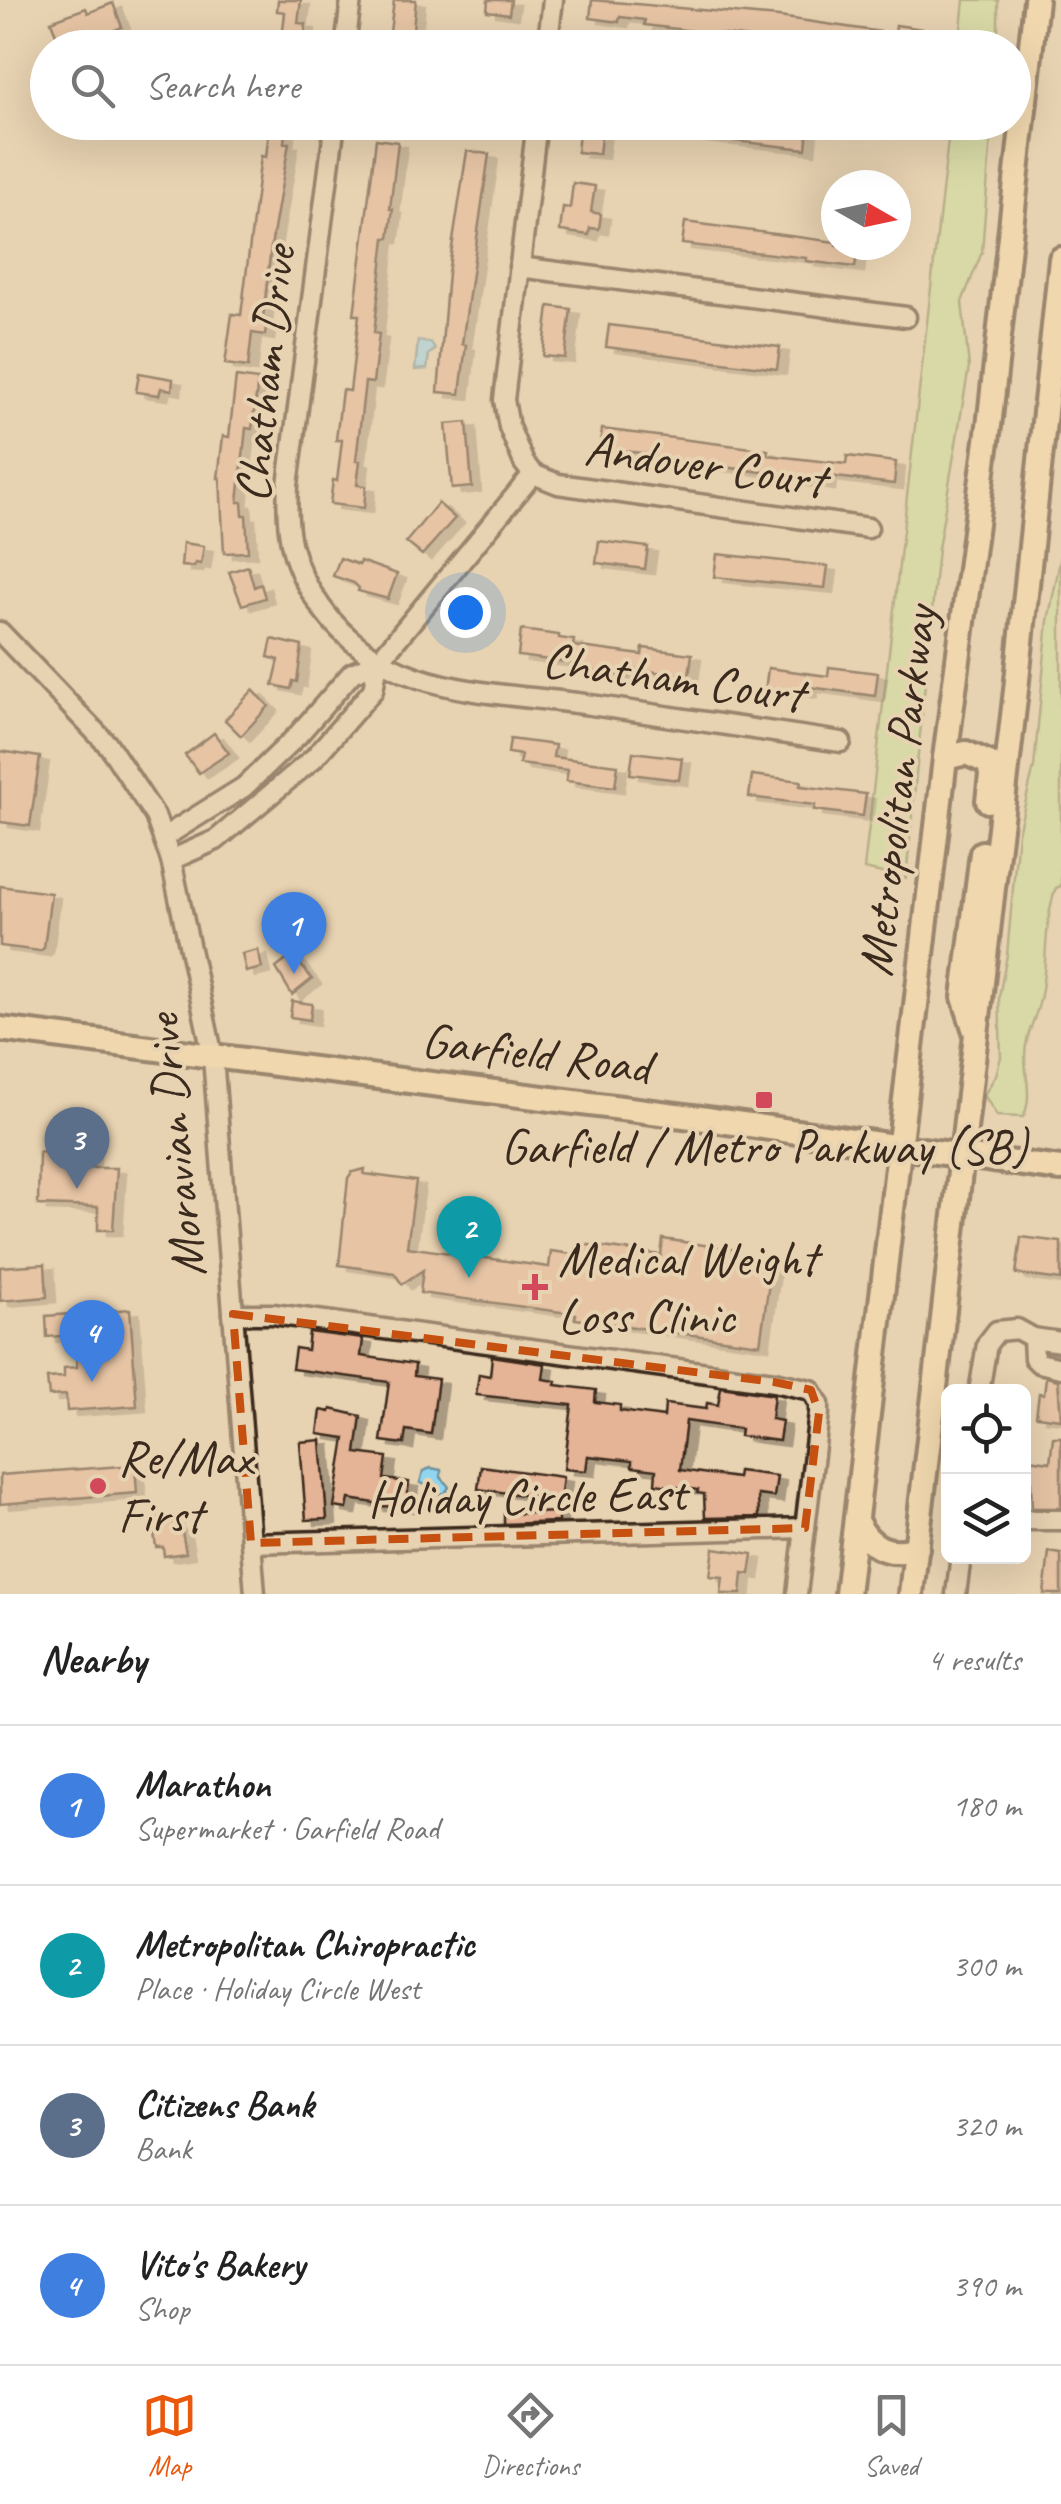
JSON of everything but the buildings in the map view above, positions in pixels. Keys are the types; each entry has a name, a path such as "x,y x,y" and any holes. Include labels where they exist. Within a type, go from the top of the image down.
{"main road":[{"name":"Metropolitan Parkway","path":"1031,45 1036,0"},
{"name":"Metropolitan Parkway","path":"847,1594 1021,140"},
{"name":"Metropolitan Parkway","path":"911,1594 1061,259"},
{"path":"944,758 976,755 989,763 991,775 964,998 976,1036"},
{"name":"Garfield Road","path":"0,1029 1061,1169"},
{"path":"856,1521 868,1540 884,1551 917,1548"}],"street":[{"path":"347,30 351,0"},
{"path":"549,30 553,0"},
{"name":"Chatham Drive","path":"333,140 286,526 307,588 355,646 378,662"},
{"path":"164,837 244,787 298,736 352,673 378,662 533,474 517,448 504,400 535,140"},
{"path":"519,267 906,317"},
{"name":"Andover Court","path":"533,474 558,484 868,528"},
{"name":"Moravian Drive","path":"0,632 109,746 144,796 172,860 213,1057 255,1594"},
{"path":"172,860 216,840 314,758 373,690 378,662"},
{"name":"Chatham Court","path":"378,662 399,673 453,688 842,742"},
{"path":"233,1314 262,1313 802,1386 816,1396 819,1413 797,1594"},
{"path":"980,1384 986,1344 997,1332 1017,1329 1033,1338 1061,1342"},
{"path":"1033,1338 1038,1363 1061,1368"},
{"path":"1031,1520 1061,1520"},
{"name":"Holiday Circle East","path":"251,1543 805,1528"},
{"path":"956,1594 959,1564"}],"highlighted area":[{"path":"233,1314 774,1382 811,1390 819,1413 805,1528 251,1543"}],"green space":[{"path":"964,0 998,0 998,30 961,30"},
{"path":"948,140 991,140 982,252 962,302 969,367 938,549 906,878 864,869"},
{"path":"1061,556 1061,886 1056,888 1052,902 1042,990 1025,1049 1026,1110 1023,1117 997,1116 984,1095 1001,1057 999,997 1007,955 1018,833 1034,767 1048,621"}],"water":[{"path":"418,341 431,343 435,350 429,354 427,369 415,370"},
{"path":"441,1470 449,1487 445,1493 438,1494 435,1488 420,1483 423,1471"}],"place":[{"name":"Marathon","path":"294,974"},
{"name":"Garfield / Metro Parkway (SB)","path":"764,1100"},
{"name":"Citizens Bank","path":"77,1189"},
{"name":"Metropolitan Chiropractic","path":"469,1278"},
{"name":"Medical Weight Loss Clinic","path":"535,1287"},
{"name":"Vito's Bakery","path":"92,1382"},
{"name":"Re/Max First","path":"98,1486"}]}
